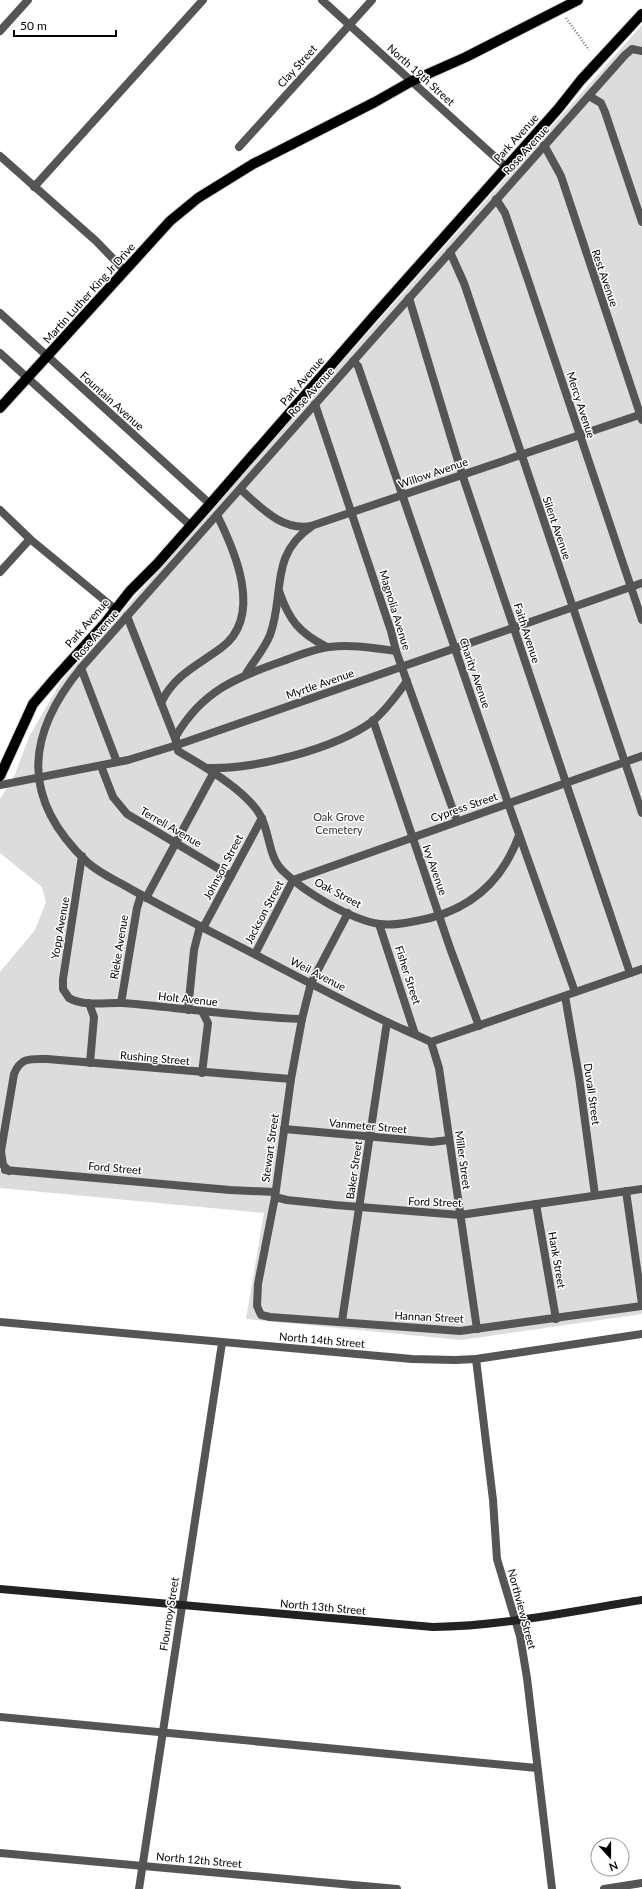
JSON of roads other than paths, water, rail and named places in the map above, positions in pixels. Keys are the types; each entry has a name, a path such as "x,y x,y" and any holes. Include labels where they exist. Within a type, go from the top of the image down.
{"main road":[{"name":"Martin Luther King Jr Drive","path":"0,408 170,221 198,198 253,164 375,102 412,81 466,57 578,0"},
{"name":"Park Avenue","path":"0,776 33,704 105,623 115,609 191,526 263,441 558,109 581,80 642,14"},
{"name":"North 13th Street","path":"0,1589 433,1627 462,1627 642,1600"}],"street":[{"path":"0,32 28,0"},
{"path":"34,187 203,0"},
{"name":"North 19th Street","path":"322,0 506,167"},
{"name":"Clay Street","path":"239,147 372,0"},
{"name":"Rose Avenue","path":"39,778 39,748 51,712 61,695 81,668 625,54 632,49 642,51"},
{"path":"589,96 601,103 605,112 642,222"},
{"name":"Rest Avenue","path":"544,145 561,176 641,416"},
{"path":"0,156 96,241 124,271"},
{"name":"Mercy Avenue","path":"496,199 505,213 642,620"},
{"name":"Silent Avenue","path":"450,252 464,284 642,813"},
{"name":"Faith Avenue","path":"409,298 462,474 630,973"},
{"name":"Fountain Avenue","path":"0,313 210,504"},
{"path":"0,353 191,526"},
{"name":"Charity Avenue","path":"353,361 358,366 519,835 575,992"},
{"name":"Magnolia Avenue","path":"315,404 353,512 396,651 457,821"},
{"name":"Willow Avenue","path":"240,489 277,520 292,527 311,526 462,474 641,416"},
{"path":"0,510 30,539 115,609"},
{"path":"161,703 176,679 229,641 240,619 244,598 243,581 224,528 217,515"},
{"path":"246,674 261,653 270,634 284,557 295,540 311,526"},
{"path":"0,572 30,539"},
{"name":"Myrtle Avenue","path":"0,785 117,762 402,667 642,583"},
{"path":"278,588 286,609 299,629 306,636 327,647"},
{"name":"Oak Street","path":"127,616 161,703 178,752 212,770 254,807 262,818 276,863 293,880 348,913 379,924 402,923 439,916 462,906 497,877 507,863 519,835"},
{"path":"176,743 176,736 183,724 196,708 221,687 246,674 327,647 357,646 396,651"},
{"path":"81,668 117,762"},
{"path":"212,770 238,767 292,756 342,738 373,720 407,682"},
{"name":"Ivy Avenue","path":"373,720 478,1026"},
{"name":"Cypress Street","path":"293,880 642,756"},
{"name":"Terrell Avenue","path":"101,766 113,798 123,810 143,825 175,842 231,876"},
{"name":"Rieke Avenue","path":"121,1003 136,916 143,896 175,842 212,770"},
{"name":"Weil Avenue","path":"39,778 48,809 56,826 82,856 99,871 201,927 387,1022 431,1042"},
{"name":"Johnson Street","path":"188,1010 194,950 201,927 231,876 262,818"},
{"name":"Yopp Avenue","path":"72,1000 66,995 63,979 82,856"},
{"name":"Jackson Street","path":"255,954 293,880"},
{"name":"Stewart Street","path":"262,1315 257,1306 258,1284 275,1195 291,1079 302,1019 311,983 348,913"},
{"name":"Fisher Street","path":"379,924 415,1034"},
{"path":"431,1042 642,969"},
{"name":"Duvall Street","path":"565,996 579,1077 595,1195"},
{"name":"Holt Avenue","path":"72,1000 89,1003 121,1003 202,1012 302,1019"},
{"path":"89,1003 94,1017 90,1063"},
{"path":"202,1012 208,1023 202,1073"},
{"name":"Baker Street","path":"342,1322 387,1022"},
{"name":"Miller Street","path":"431,1042 439,1068 477,1329"},
{"name":"Rushing Street","path":"9,1171 3,1165 0,1151 14,1074 18,1065 24,1060 31,1059 90,1063 291,1079"},
{"name":"Vanmeter Street","path":"284,1129 432,1142 449,1140"},
{"name":"Ford Street","path":"0,1169 275,1195 287,1200 460,1215 642,1189"},
{"path":"626,1191 642,1305"},
{"name":"Hank Street","path":"536,1204 556,1319"},
{"name":"Hannan Street","path":"262,1315 270,1317 460,1331 556,1319 642,1305"},
{"name":"North 14th Street","path":"0,1322 412,1359 455,1360 476,1359 642,1334"},
{"name":"Flournoy Street","path":"139,1889 222,1343"},
{"name":"Northview Street","path":"476,1359 493,1500 497,1559 520,1636 525,1664 552,1889"},
{"path":"0,1717 537,1768"},
{"name":"North 12th Street","path":"0,1852 397,1889"},
{"path":"604,1889 642,1884"}],"park label":[{"name":"Oak Grove Cemetery","path":"339,823"}]}
